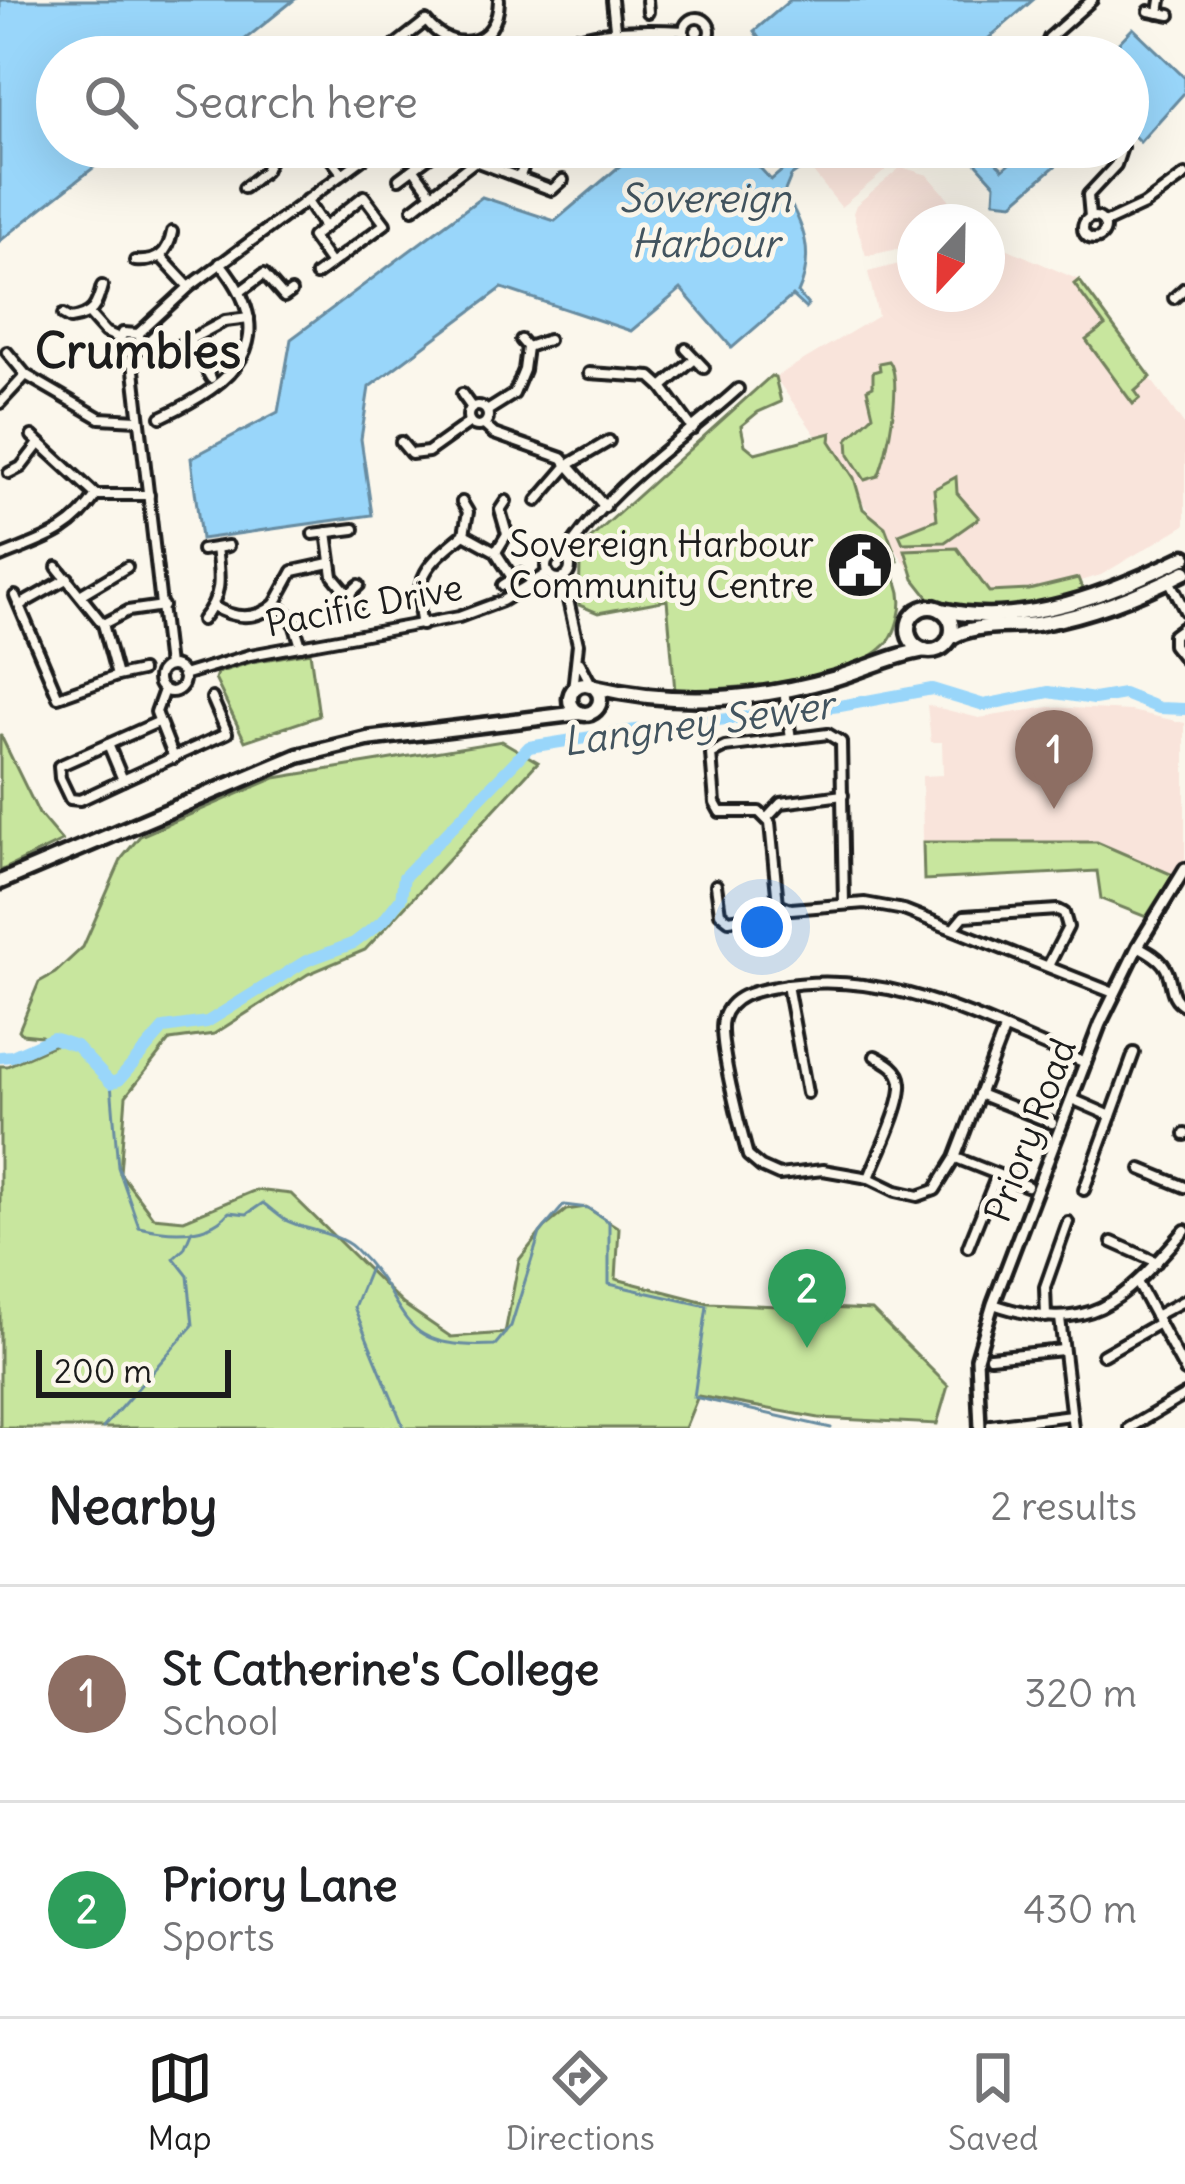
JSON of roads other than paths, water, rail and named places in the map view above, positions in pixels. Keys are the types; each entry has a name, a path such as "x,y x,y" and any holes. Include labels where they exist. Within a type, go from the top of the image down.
{"main road":[{"path":"882,661 918,610 1006,614 1045,609 1102,592 1185,556"},
{"path":"545,718 581,684 683,700 784,690 942,648 950,638 974,627 1018,627 1102,609 1185,572"},
{"path":"942,610 952,624 950,638"},
{"path":"908,629 912,643 925,650"},
{"path":"593,686 600,694 598,707"},
{"path":"572,693 572,706 580,712"},
{"path":"0,882 238,778 331,746 590,713 628,695"}],"street":[{"path":"485,35 496,19 499,0"},
{"path":"612,0 615,28"},
{"path":"646,0 648,12"},
{"path":"1051,36 1092,0"},
{"path":"1159,13 1161,0"},
{"path":"684,31 690,20 702,19 710,31 707,36"},
{"path":"407,36 426,21 444,36"},
{"path":"579,36 615,28 684,31"},
{"path":"684,31 687,36"},
{"path":"244,188 266,168"},
{"path":"338,168 342,173"},
{"path":"138,334 189,287 349,168"},
{"path":"399,179 414,168"},
{"path":"413,209 466,168"},
{"path":"496,168 552,190 563,181"},
{"path":"520,176 523,168"},
{"path":"1113,168 1088,195 1090,217 1083,226 1089,238 1102,236 1105,224 1144,205 1185,175"},
{"path":"1120,168 1126,172"},
{"path":"416,172 433,194"},
{"path":"316,275 331,264 385,224 364,196 312,237 331,264"},
{"path":"306,200 324,227"},
{"path":"1090,217 1105,224"},
{"path":"135,261 150,262 161,256 172,232"},
{"path":"161,256 189,287"},
{"path":"161,417 179,414 207,396 224,381 248,343 249,318 241,291 220,263"},
{"path":"241,291 264,274 284,297 291,292"},
{"path":"63,315 70,320 89,314 98,306 102,286"},
{"path":"1174,298 1185,288"},
{"path":"89,314 105,332 119,338"},
{"path":"178,346 225,321 249,318"},
{"path":"119,338 126,332 138,334"},
{"path":"132,353 141,346 138,334"},
{"path":"119,338 121,349 132,353"},
{"path":"189,340 211,378"},
{"path":"472,408 487,411 514,394 524,370 524,344 548,340"},
{"path":"686,349 704,368"},
{"path":"7,352 26,375 100,418 139,420"},
{"path":"132,353 148,495 162,565 168,666 158,679 164,690"},
{"path":"662,387 695,359"},
{"path":"600,375 602,363"},
{"path":"589,373 641,375 662,387 693,429"},
{"path":"0,404 26,375"},
{"path":"564,557 605,507 725,406 738,388"},
{"path":"401,442 407,452 424,455 470,422 472,408 463,394"},
{"path":"484,424 487,411"},
{"path":"470,422 484,424"},
{"path":"484,424 494,434 555,454 605,507"},
{"path":"9,473 21,467 35,440 96,495 148,495"},
{"path":"544,498 568,465 604,446"},
{"path":"0,557 46,541 74,522 96,495"},
{"path":"496,552 506,539 500,514 506,501"},
{"path":"422,625 417,598 436,555 464,534 473,510 462,502"},
{"path":"313,534 354,529"},
{"path":"327,532 333,576 357,605"},
{"path":"464,534 496,552 516,576 503,585"},
{"path":"202,550 228,546"},
{"path":"202,620 220,587 216,548"},
{"path":"563,578 548,573 548,560 564,557"},
{"path":"564,557 570,568 563,578 579,662 593,686"},
{"path":"213,606 227,614 250,617 275,604 293,572 330,563"},
{"path":"80,595 127,567"},
{"path":"57,568 104,624 117,676"},
{"name":"Pacific Drive","path":"183,675 250,655 469,615 548,573"},
{"path":"68,578 18,601 58,697 142,671"},
{"path":"1168,580 1185,611"},
{"path":"348,596 359,585"},
{"path":"275,604 292,617 301,646"},
{"path":"104,624 128,611 163,606"},
{"path":"1176,669 1185,661 1173,645 1174,635 1185,626"},
{"path":"572,693 579,662"},
{"path":"164,690 179,689 183,675 168,666"},
{"path":"164,690 157,705 158,722 175,758"},
{"path":"784,690 791,739"},
{"path":"158,722 59,766 70,799 80,800 227,733 212,698"},
{"path":"778,904 767,818 759,812 720,812 711,754 725,747 828,734 839,738 844,903"},
{"path":"108,744 123,780"},
{"path":"767,818 781,803 843,796"},
{"name":"Priory Road","path":"985,1427 977,1358 993,1304 1114,993 1185,868"},
{"path":"716,885 720,913 729,920 766,914 778,904"},
{"path":"778,904 791,909 844,903 904,910 1114,993"},
{"path":"953,928 964,916 1058,910 1064,913 1068,927 1048,965"},
{"path":"1138,946 1165,965 1171,993 1185,1006"},
{"path":"1004,1030 955,1158 935,1190 918,1196 869,1178 824,1171 779,1175 748,1156 723,1042 723,1018 748,992 827,980 859,982 926,997 1086,1063"},
{"path":"787,985 807,1093"},
{"path":"1084,1190 1134,1053"},
{"path":"869,1178 901,1082 896,1070 874,1057"},
{"path":"979,1094 1052,1123"},
{"path":"1072,1099 1111,1116"},
{"path":"955,1158 1027,1187"},
{"path":"1142,1169 1185,1187"},
{"path":"968,1247 997,1175"},
{"path":"1046,1317 1045,1287 1068,1222"},
{"path":"993,1304 1060,1318 1110,1304 1138,1284 1185,1230"},
{"path":"1112,1242 1156,1262"},
{"path":"1138,1284 1185,1371"},
{"path":"1104,1350 1185,1300"},
{"path":"1060,1318 1073,1428"},
{"path":"990,1357 1063,1349"},
{"path":"1129,1428 1185,1395"},
{"path":"985,1427 1071,1415"}],"water":[{"path":"0,0 294,0 249,36 36,36 36,168 93,168 0,241"},
{"path":"790,0 1033,0 991,36 757,36 754,31"},
{"path":"1149,43 1185,78 1185,92 1149,132"},
{"name":"Sovereign Harbour","path":"617,168 760,168 771,180 785,168 803,168 791,176 784,193 805,241 806,266 798,293 808,305 805,308 792,296 732,348 681,289 631,331 502,288 369,387 361,439 372,515 201,539 191,458 278,412 291,339 482,197 555,221"},
{"path":"981,168 1053,168 1013,203 994,201 995,184"}],"waterway":[{"name":"Langney Sewer","path":"0,1057 53,1038 76,1046 111,1083 119,1080 164,1028 207,1022 306,961 354,943 384,920 401,898 404,877 529,747 840,706 932,689 984,705 1049,692 1094,699 1124,694 1159,708 1185,709"},
{"path":"111,1083 118,1167 139,1227 199,1230 229,1212 247,1214 263,1203 285,1220 354,1248 419,1332 461,1345 495,1345 511,1326 540,1233 564,1205 588,1208 609,1222 609,1284 707,1306 694,1397 831,1428"},
{"path":"103,1428 193,1325 188,1276 174,1258 192,1230"},
{"path":"370,1268 354,1307 404,1428"}],"place":[{"name":"Sovereign Harbour Community Centre","path":"860,565"},
{"name":"St Catherine's College","path":"1054,809"},
{"name":"Priory Lane","path":"807,1348"}],"district":[{"name":"Crumbles","path":"138,351"}]}
